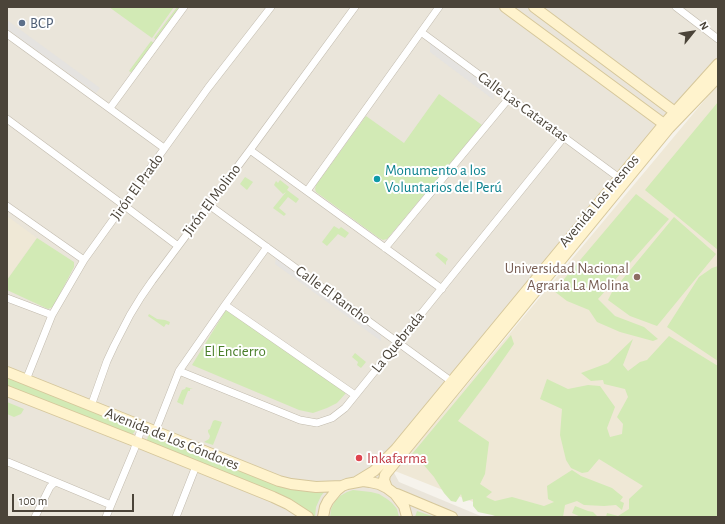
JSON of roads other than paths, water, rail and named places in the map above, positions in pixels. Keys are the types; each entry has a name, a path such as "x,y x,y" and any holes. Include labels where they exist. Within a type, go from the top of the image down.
{"street":[{"path":"110,108 184,7"},
{"name":"Jirón El Prado","path":"26,380 52,315 84,260 208,88 271,7"},
{"name":"Jirón El Molino","path":"91,406 107,361 121,332 130,314 152,280 355,7"},
{"path":"307,191 439,7"},
{"path":"505,7 667,126"},
{"path":"534,7 678,114"},
{"path":"676,7 718,39"},
{"name":"Calle Las Cataratas","path":"421,32 622,180"},
{"path":"7,34 164,148"},
{"name":"Avenida Los Fresnos","path":"356,482 374,471 396,449 454,383 718,64"},
{"name":"Avenida Los Fresnos","path":"678,114 718,77"},
{"path":"385,248 510,97"},
{"path":"7,119 124,204 178,246"},
{"name":"La Quebrada","path":"179,371 300,420 317,423 332,418 345,408 355,396 564,137"},
{"path":"250,150 442,289"},
{"name":"Calle El Rancho","path":"209,205 454,383"},
{"path":"7,206 84,260"},
{"path":"155,432 179,371 267,247"},
{"path":"7,298 52,315"},
{"path":"225,305 355,396"},
{"name":"Avenida de Los Cóndores","path":"7,372 279,481 316,487 342,486 356,482"},
{"name":"Avenida Los Fresnos","path":"391,491 384,480 388,471 454,383"},
{"name":"Avenida de Los Cóndores","path":"7,391 273,497 288,504 308,517"},
{"path":"106,517 137,442 142,426"},
{"path":"8,462 111,505"},
{"path":"176,517 196,466"},
{"path":"35,517 50,487 55,482"},
{"path":"356,482 370,482 379,484 391,491 452,517"},
{"path":"323,517 328,501 342,486"},
{"path":"391,491 404,506 407,517"}],"place":[{"name":"BCP","path":"22,23"},
{"name":"Monumento a los Voluntarios del Perú","path":"377,179"},
{"name":"Universidad Nacional Agraria La Molina","path":"637,277"},
{"name":"Inkafarma","path":"359,458"}],"park label":[{"name":"El Encierro","path":"235,351"}]}
